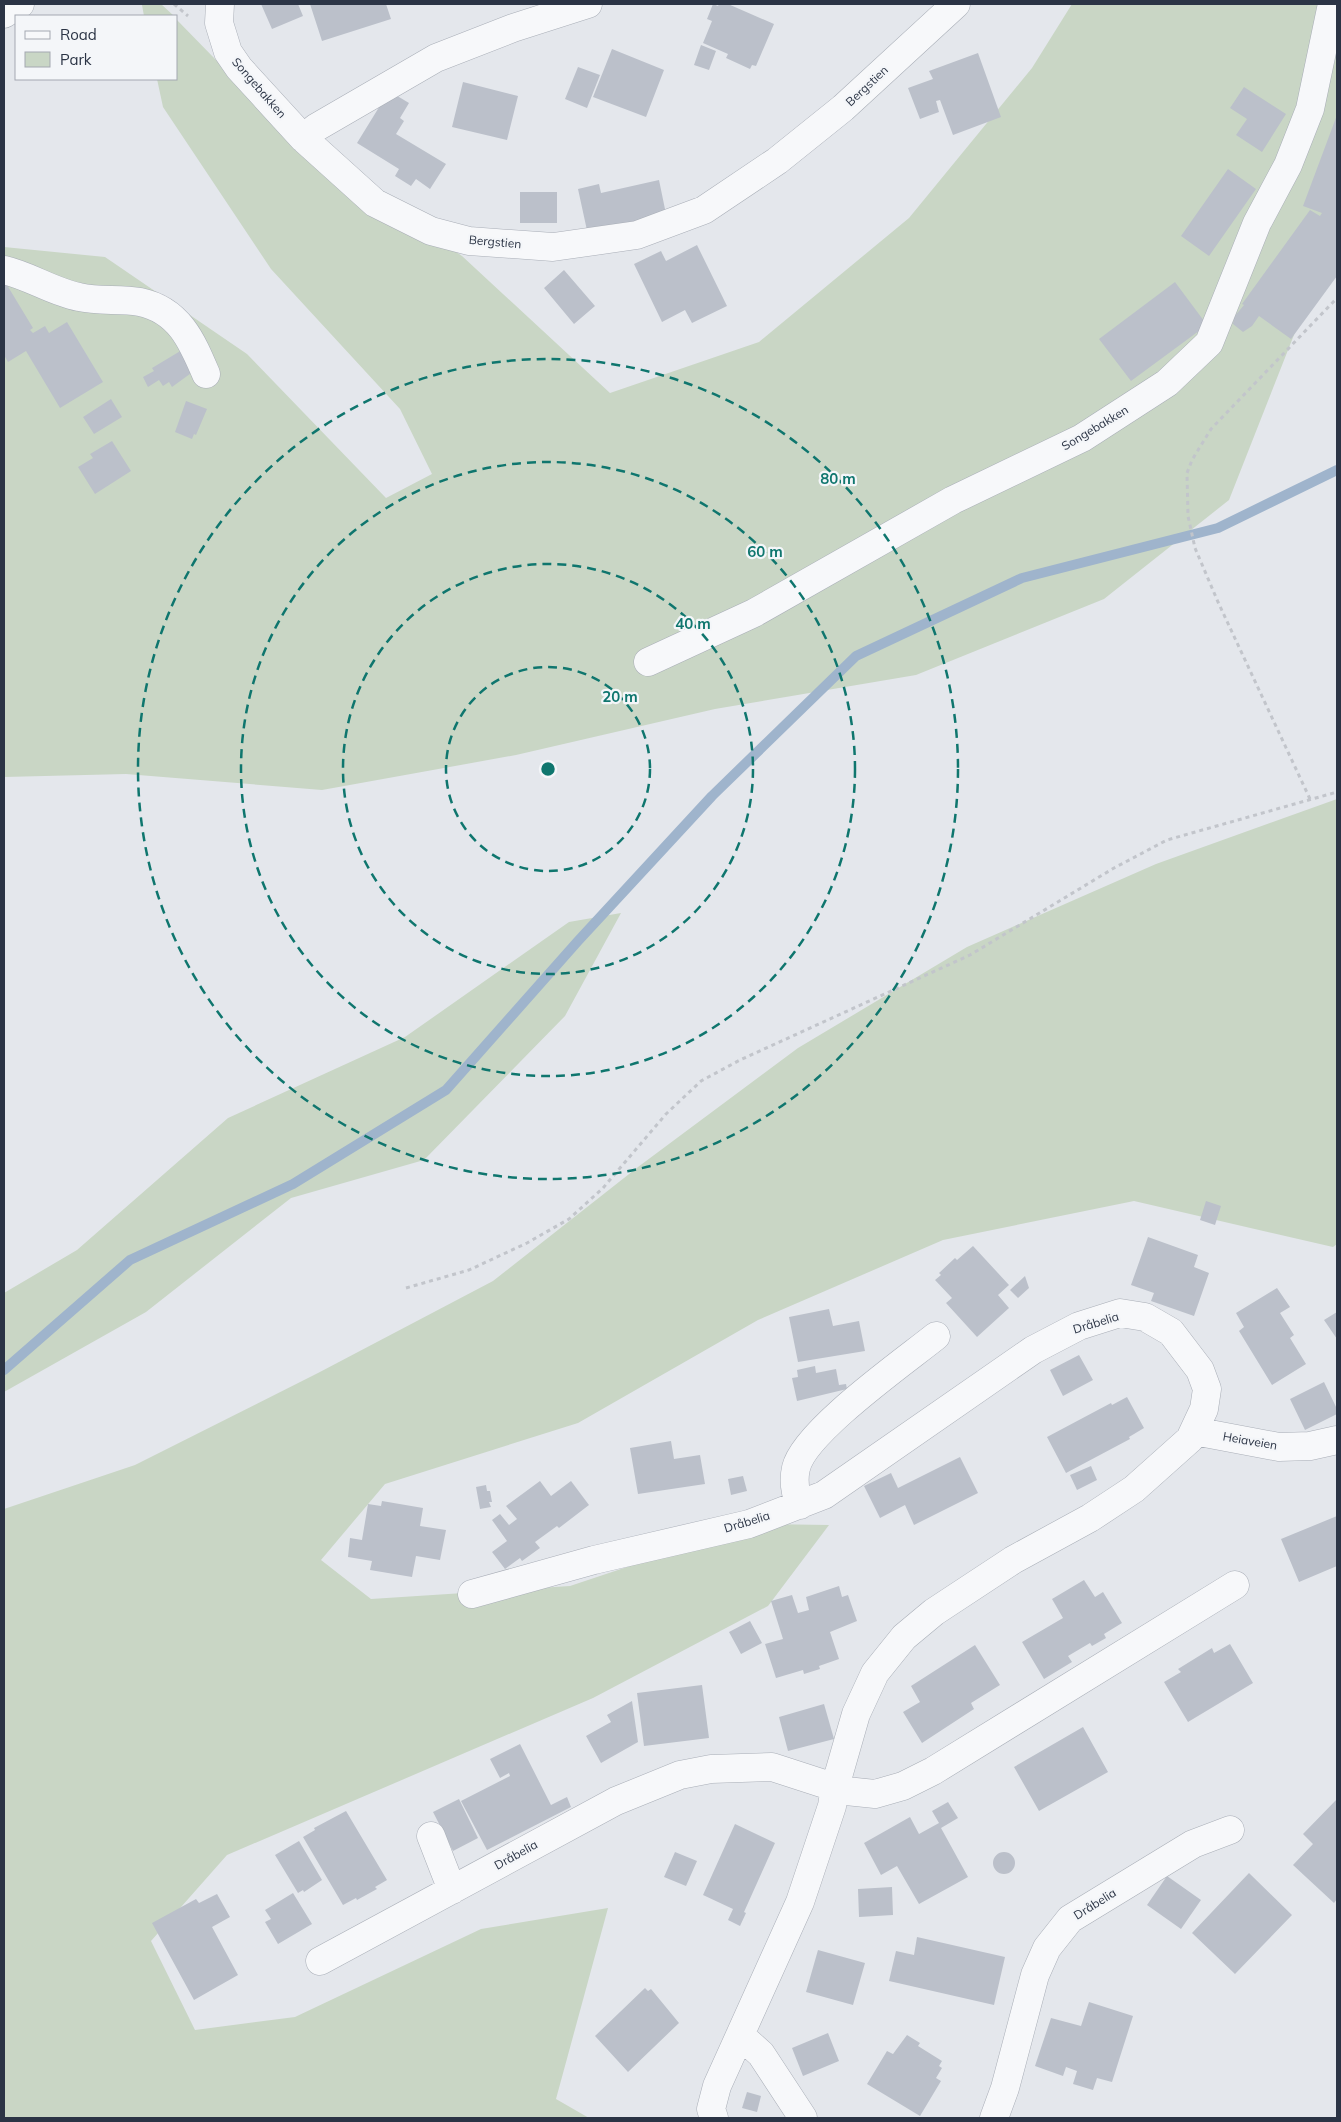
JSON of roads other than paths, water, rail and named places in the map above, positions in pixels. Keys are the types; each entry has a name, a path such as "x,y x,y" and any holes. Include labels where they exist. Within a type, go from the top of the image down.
{"street":[{"path":"4,14 20,4"},
{"name":"Songebakken","path":"220,4 219,22 228,52 239,68 303,138"},
{"path":"303,138 317,126 436,58 513,28 588,4"},
{"name":"Bergstien","path":"303,138 375,203 432,231 469,241 553,247 637,235 704,210 777,161 844,108 956,4"},
{"name":"Songebakken","path":"648,662 754,613 954,500 1082,438 1166,383 1210,343 1257,222 1288,165 1310,109 1332,4"},
{"path":"4,270 79,297 140,302 168,313 191,338 206,374"},
{"name":"Dråbelia","path":"472,1594 594,1560 749,1524 824,1495 1033,1350 1078,1326 1120,1313 1145,1317 1172,1332 1200,1370 1207,1389 1204,1410 1190,1439 1134,1489 1090,1518 1013,1560 934,1612 904,1636 875,1673 860,1706 835,1787 832,1806 800,1902 717,2086 712,2109 714,2118"},
{"path":"800,1505 794,1492 796,1467 808,1445 836,1416 936,1336"},
{"name":"Heiaveien","path":"1194,1430 1279,1447 1310,1446 1337,1440"},
{"name":"Dråbelia","path":"320,1961 616,1801 680,1775 711,1769 772,1767 846,1791 875,1794 903,1786 918,1779 1235,1585"},
{"name":"Dråbelia","path":"994,2118 1005,2088 1035,1975 1047,1948 1064,1927 1070,1920 1193,1844 1230,1830"},
{"path":"431,1836 452,1890"},
{"path":"740,2035 761,2054 803,2118"}],"waterway":[{"path":"4,1370 130,1260 293,1184 446,1090 578,941 712,796 856,656 1022,578 1218,528 1337,470"}]}
